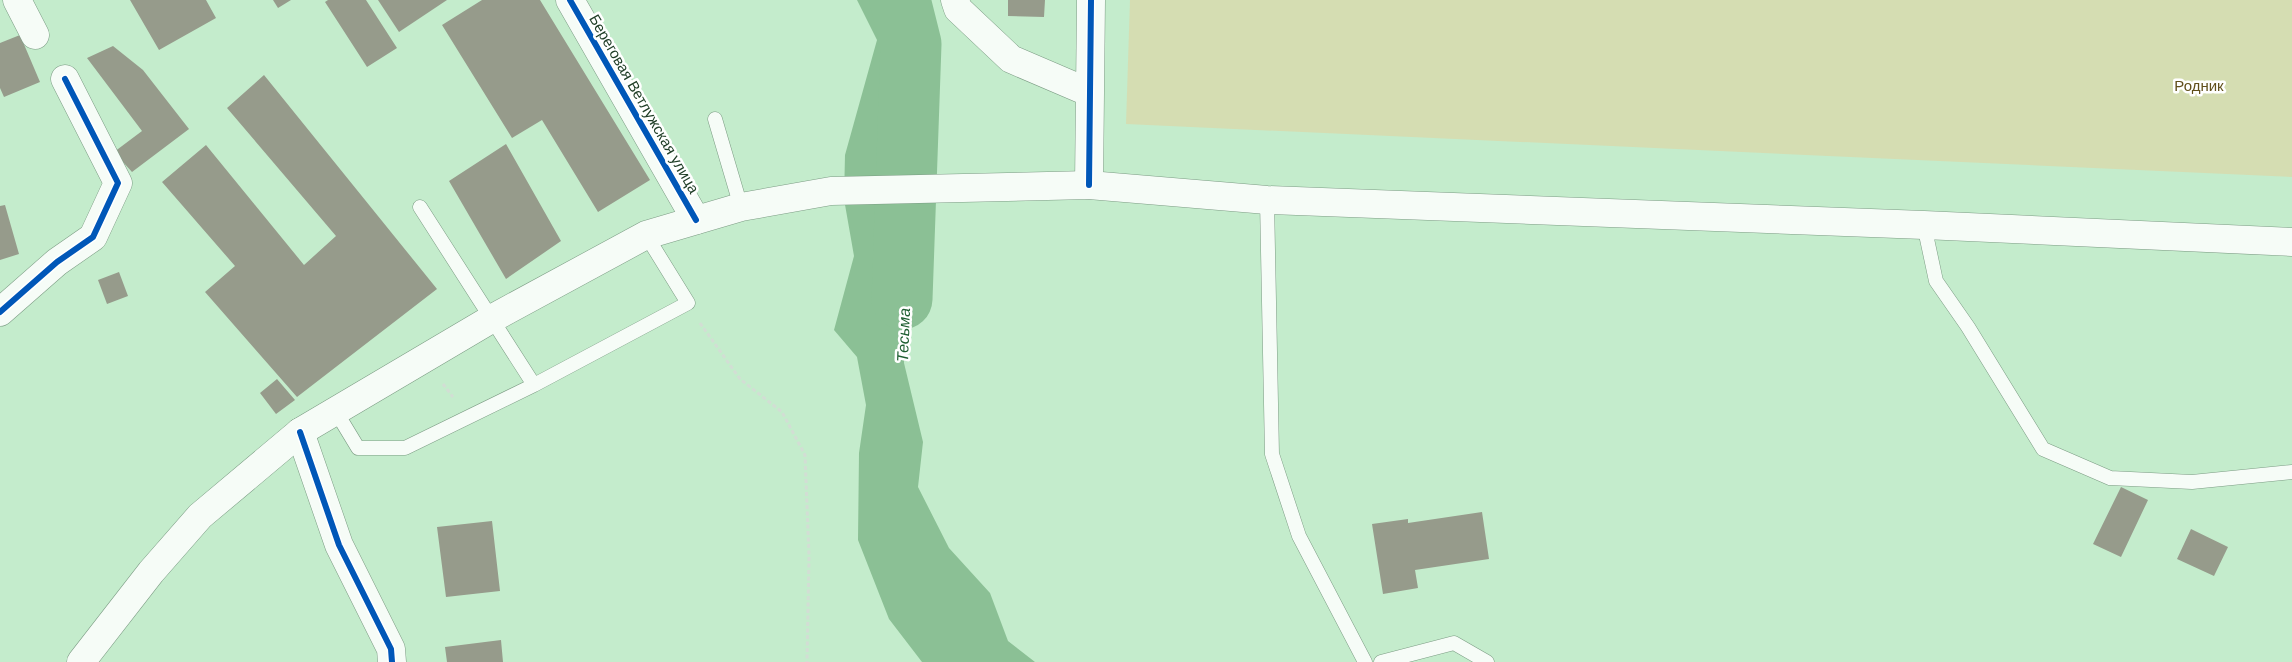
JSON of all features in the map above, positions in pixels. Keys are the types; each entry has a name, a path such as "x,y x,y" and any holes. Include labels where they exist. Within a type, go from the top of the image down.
{"main road":[{"path":"17,0 35,35"},
{"name":"Береговая Ветлужская улица","path":"570,0 696,220"},
{"path":"955,0 958,9 1011,58 1088,92"},
{"path":"1088,184 1091,0"},
{"path":"0,312 57,262 93,237 118,183 65,79"},
{"path":"81,662 151,572 200,516 300,432 493,318 646,235 742,207 830,191 938,190 1088,184 1267,200 1924,225 2292,242"},
{"path":"300,432 340,545 391,649 392,662"}],"lane":[{"path":"715,119 742,207"},
{"path":"1267,200 1272,454 1299,536 1365,662"},
{"path":"420,206 534,385"},
{"path":"1924,225 1936,281 1968,327 2043,448 2110,478 2192,482 2292,472"},
{"path":"335,410 358,448 405,448 534,385 688,303 646,235"},
{"path":"1381,662 1454,643 1487,662"}],"path":[{"path":"688,303 740,380 782,412 805,455 809,556 807,662"}],"green space":[{"name":"Родник","path":"1130,0 2292,0 2292,177 1126,124"}],"water":[{"path":"857,0 905,0 906,89 901,134 904,207 912,272 905,316 904,363 923,442 918,487 949,548 990,593 1008,641 1035,662 922,662 889,619 858,540 859,453 866,405 857,357 834,330 854,256 844,199 845,155 877,40"}],"building":[{"path":"130,0 206,0 216,18 159,50"},
{"path":"273,0 291,0 278,8"},
{"path":"328,0 366,0 397,48 367,67 325,2"},
{"path":"378,0 447,0 399,32"},
{"path":"482,0 540,0 650,180 598,212 542,120 512,138 442,25"},
{"path":"1008,0 1045,0 1044,17 1008,16"},
{"path":"20,35 40,82 4,97 0,88 0,43"},
{"path":"113,46 143,70 189,129 132,172 114,152 142,131 87,58"},
{"path":"264,75 437,289 297,397 205,292 235,266 162,182 206,145 304,265 336,236 227,108"},
{"path":"506,144 561,241 506,279 449,181"},
{"path":"5,205 19,254 0,260 0,206"},
{"path":"119,272 128,296 107,304 98,280"},
{"path":"277,379 295,400 276,414 260,393"},
{"path":"2121,487 2148,500 2121,557 2093,544"},
{"path":"1482,512 1489,559 1415,570 1418,588 1383,594 1372,524 1408,519 1408,523"},
{"path":"492,521 500,591 446,597 437,527"},
{"path":"2191,529 2228,547 2214,576 2177,559"},
{"path":"501,640 503,662 447,662 445,647"}],"waterway":[{"name":"Тесьма","path":"900,0 911,44 902,299"}],"cycle path":[{"path":"570,0 696,220"},
{"path":"1089,185 1091,0"},
{"path":"0,312 57,262 93,237 118,183 65,79"},
{"path":"300,432 339,545 391,649 392,662"}]}
